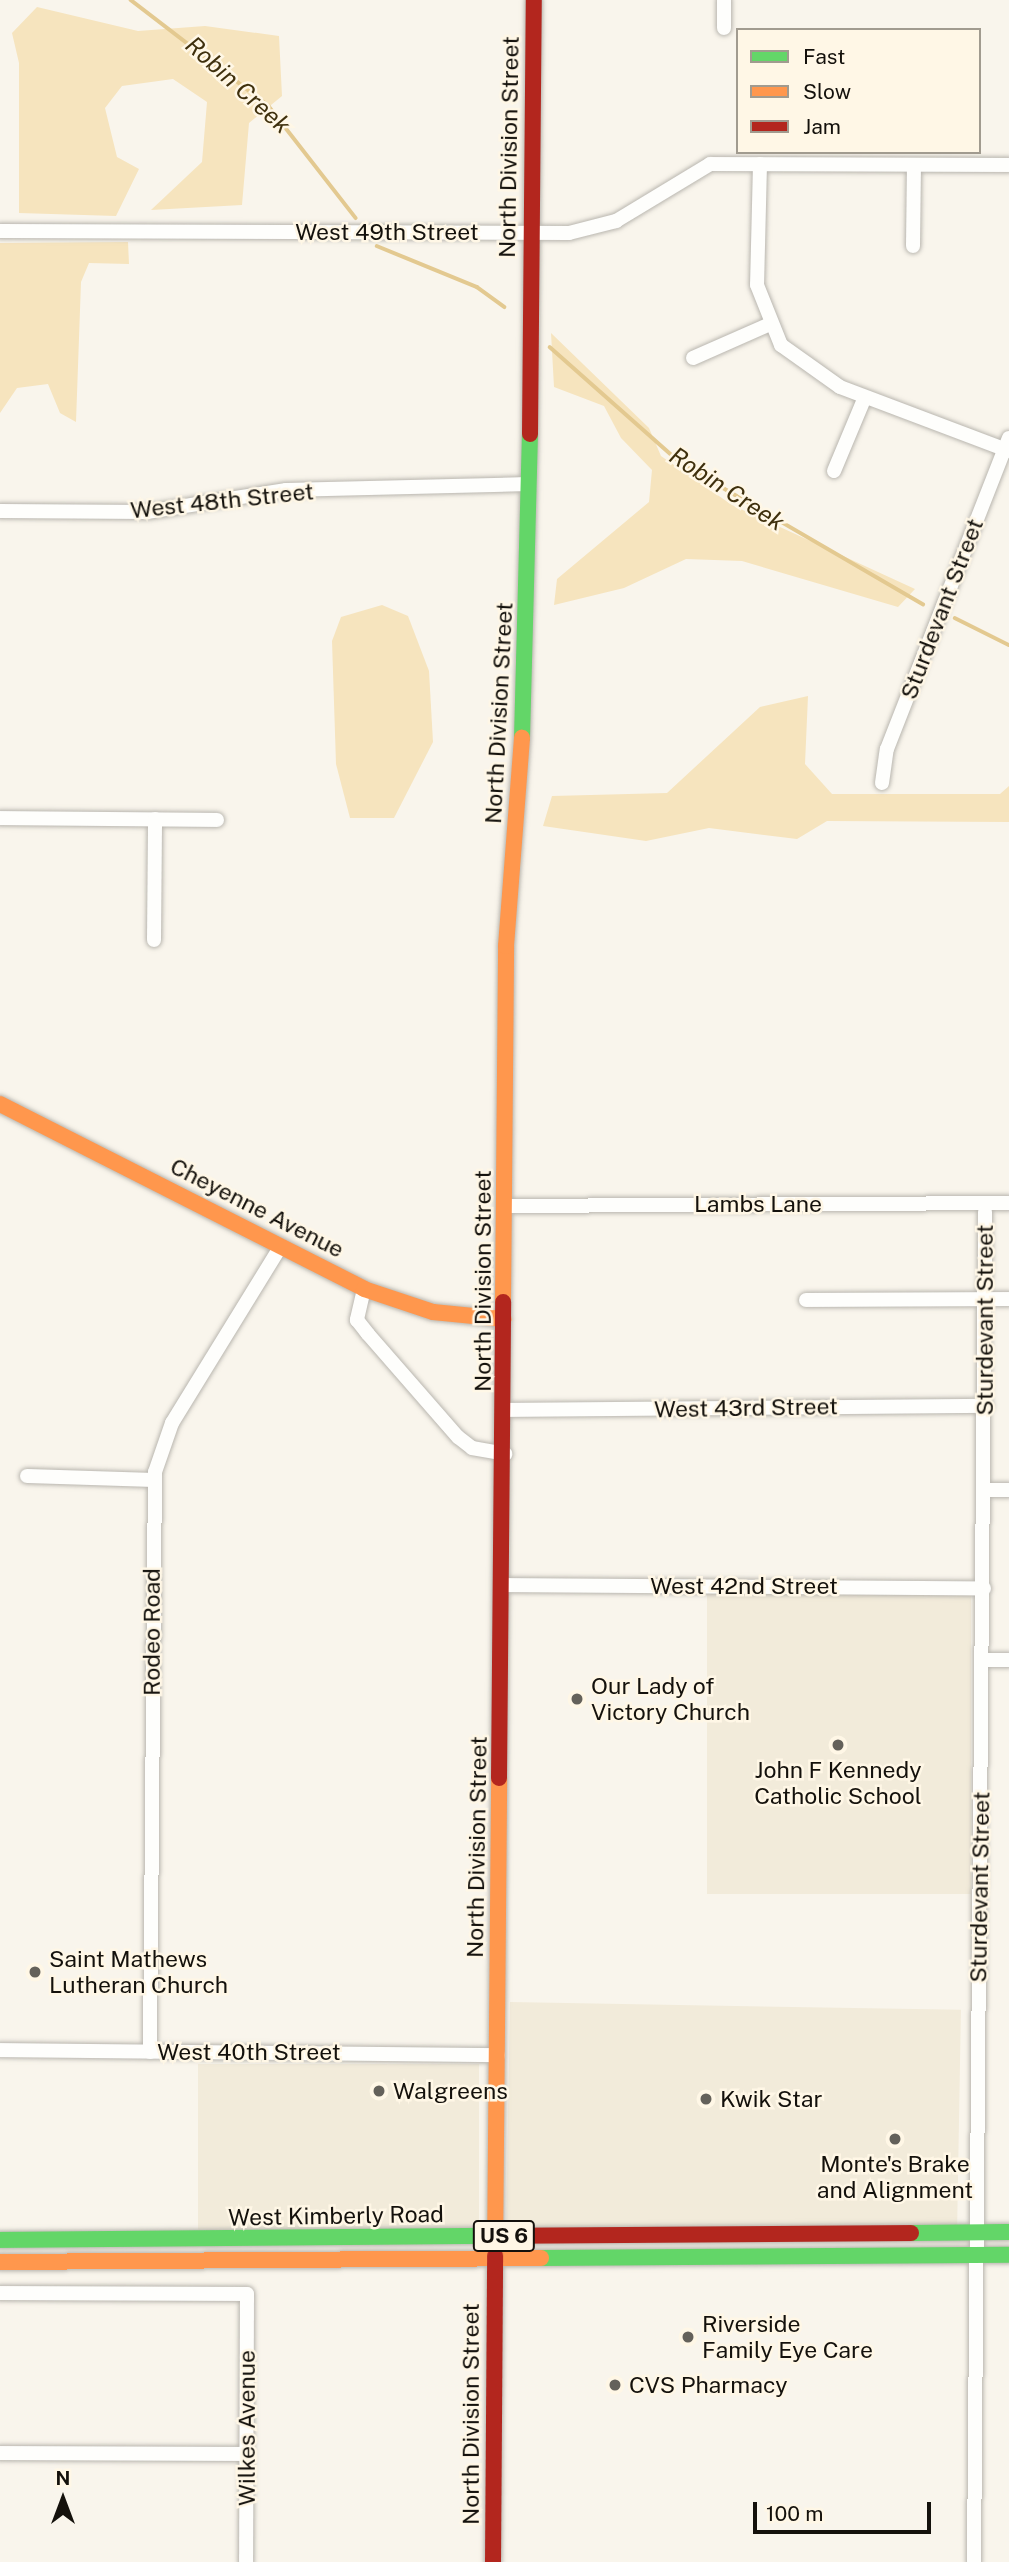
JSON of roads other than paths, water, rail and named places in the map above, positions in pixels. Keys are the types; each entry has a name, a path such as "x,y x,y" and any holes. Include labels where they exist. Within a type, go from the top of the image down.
{"main road":[{"name":"North Division Street","path":"493,2562 505,1454 506,946 528,666 534,0"},
{"name":"Cheyenne Avenue","path":"0,1104 364,1289 433,1312 504,1319"},
{"name":"West Kimberly Road","path":"0,2241 1009,2232"},
{"name":"West Kimberly Road","path":"0,2262 1009,2255"}],"street":[{"path":"724,0 724,27"},
{"name":"West 49th Street","path":"0,231 530,233 593,230 710,164 1009,165"},
{"path":"760,164 757,285 770,324 781,345 812,372 865,397 1008,446"},
{"path":"913,246 914,165"},
{"path":"693,358 770,324"},
{"path":"834,471 865,397"},
{"name":"Sturdevant Street","path":"882,783 887,749 1008,446"},
{"name":"West 48th Street","path":"0,511 147,512 286,491 528,484"},
{"path":"0,818 217,820"},
{"path":"154,940 155,819"},
{"name":"Lambs Lane","path":"506,1206 1009,1203"},
{"name":"Sturdevant Street","path":"974,2562 986,1490 985,1212"},
{"name":"Rodeo Road","path":"150,2053 155,1480 172,1423 281,1246"},
{"path":"364,1289 357,1320 368,1334 458,1437 472,1448 505,1454"},
{"path":"806,1300 1009,1299"},
{"name":"West 43rd Street","path":"505,1410 986,1406"},
{"path":"27,1476 155,1480"},
{"path":"986,1490 1009,1490"},
{"name":"West 42nd Street","path":"503,1585 985,1588"},
{"path":"983,1660 1009,1660"},
{"name":"West 40th Street","path":"0,2050 498,2056"},
{"name":"Wilkes Avenue","path":"0,2293 247,2294 246,2562"},
{"path":"0,2453 247,2454"}],"waterway":[{"name":"Robin Creek","path":"131,0 268,105 356,218"},
{"name":"Robin Creek","path":"377,246 477,287 505,307"},
{"name":"Robin Creek","path":"550,347 682,464 923,604"},
{"name":"Robin Creek","path":"955,618 1009,645"}],"place":[{"name":"Our Lady of Victory Church","path":"577,1699"},
{"name":"John F Kennedy Catholic School","path":"838,1745"},
{"name":"Saint Mathews Lutheran Church","path":"35,1972"},
{"name":"Walgreens","path":"379,2091"},
{"name":"Kwik Star","path":"706,2099"},
{"name":"Monte's Brake and Alignment","path":"895,2139"},
{"name":"Riverside Family Eye Care","path":"688,2337"},
{"name":"CVS Pharmacy","path":"615,2385"}]}
